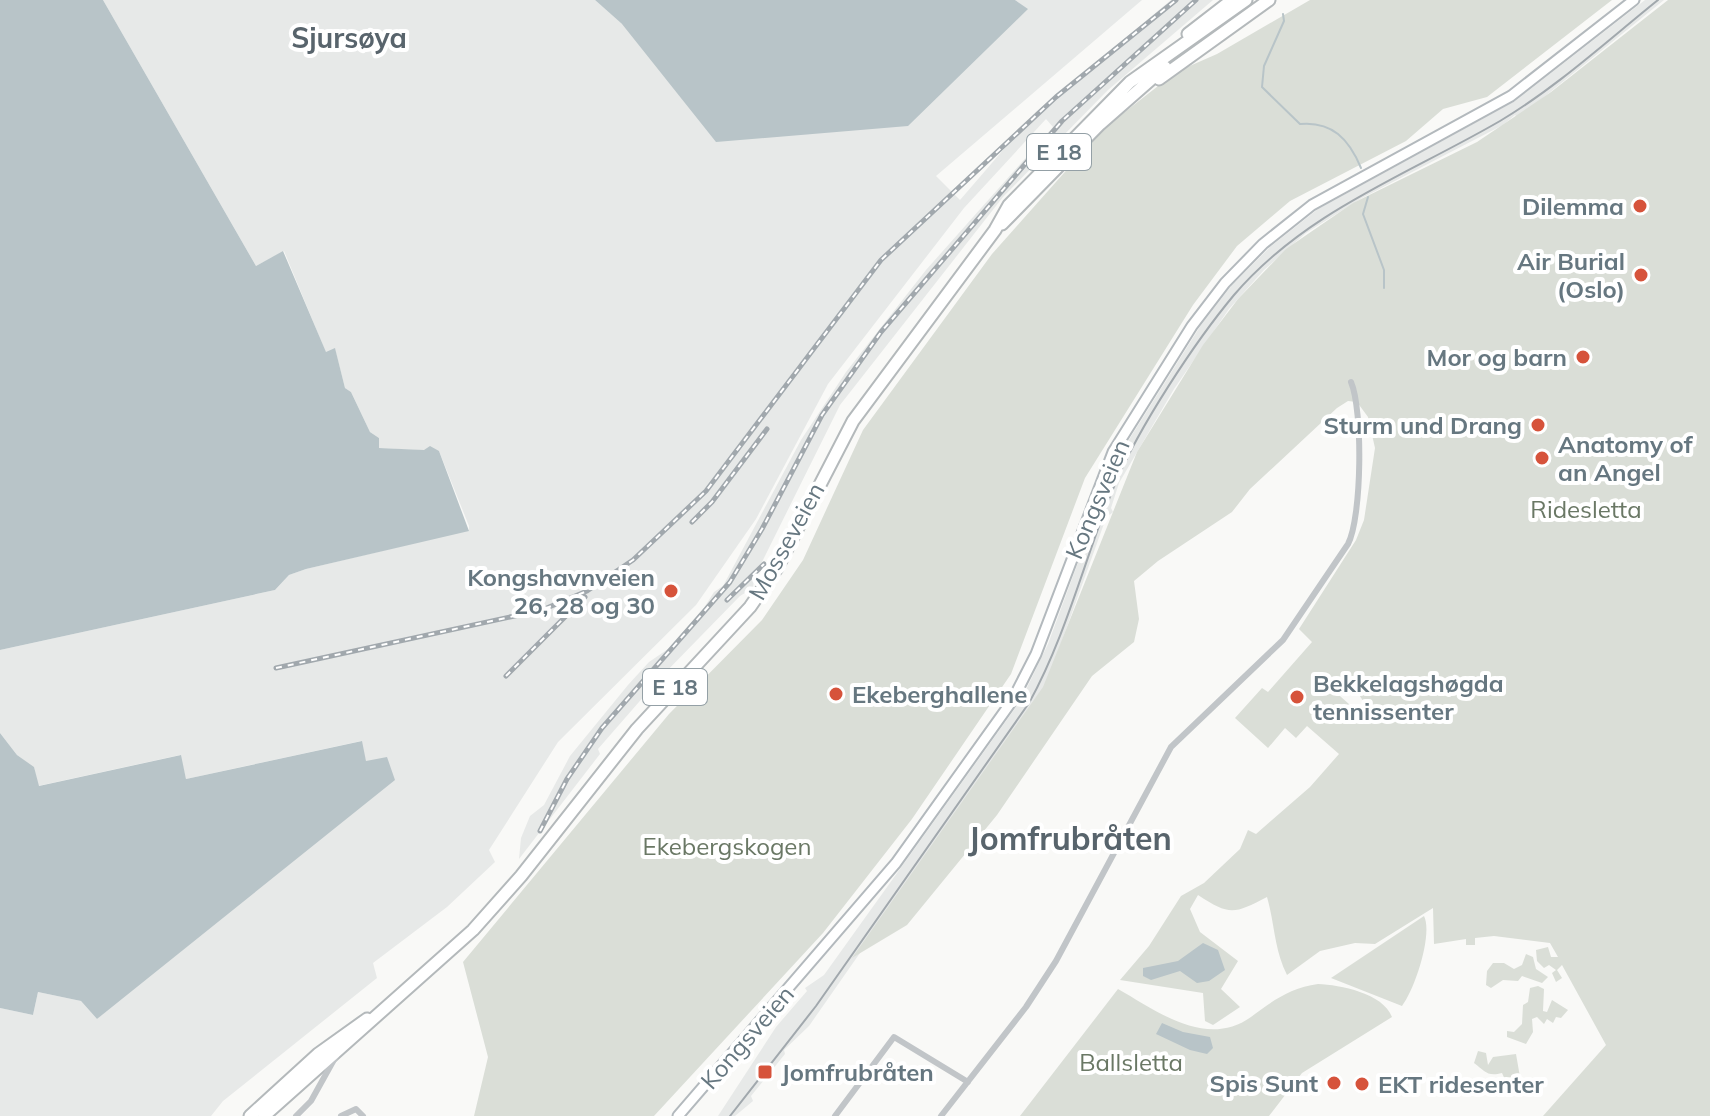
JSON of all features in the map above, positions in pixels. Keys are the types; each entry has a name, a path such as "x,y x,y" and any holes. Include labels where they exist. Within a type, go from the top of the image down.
{"highway":[{"name":"E 18","path":"1134,86 1153,60 1232,0"},
{"name":"Mosseveien","path":"264,1116 493,909 637,729 758,596 782,559 853,421 995,230 1134,86 1246,0"},
{"name":"Mosseveien","path":"1134,86 1255,0"},
{"name":"E 18","path":"1134,86 1162,78 1269,0"},
{"name":"Mosseveien","path":"250,1116 336,1040 388,1007"}],"main road":[{"name":"Kongsveien","path":"678,1116 885,876 1005,712 1036,654 1113,452 1192,326 1225,283 1263,244 1312,205 1511,96 1634,0"}],"street":[{"path":"941,1116 1056,961 1171,747 1283,640 1348,544 1353,534 1357,503 1358,398 1351,382"},
{"path":"835,1116 894,1037 968,1082"},
{"name":"Mosseveien","path":"298,1115 311,1101 340,1049"},
{"path":"341,1116 356,1109 363,1116"}],"shaded area":[{"path":"0,0 103,0 256,266 283,251 326,352 335,348 345,388 351,392 370,432 379,438 379,448 424,450 430,446 439,451 469,531 306,569 289,575 275,590 0,650"},
{"path":"103,0 595,0 622,24 1027,9 1015,0 1142,0 936,176 960,200 1036,112 1171,0 1213,0 1108,90 1003,197 840,405 754,578 753,588 740,596 659,679 598,749 600,754 519,859 521,838 530,816 544,805 570,756 628,685 695,622 714,592 723,586 801,440 846,372 926,270 1053,127 1046,119 964,208 828,384 756,519 696,605 558,742 489,850 495,862 447,907 373,963 377,978 223,1101 211,1116 0,1116 0,1008 33,1015 38,992 81,1001 97,1019 387,758 366,762 361,741 186,779 180,755 38,786 34,768 17,755 0,733 0,650 275,590 289,575 306,569 469,530 469,526 439,451 379,448 379,438 370,432 351,392 345,388 335,349 326,353 284,251 256,266"},
{"path":"595,0 1015,0 1028,9 908,126 716,142 622,24"},
{"path":"1645,0 1664,0 1518,118 1515,115 1503,125 1362,198 1306,233 1264,270 1229,309 1174,389 1119,483 1111,508 1113,512 1106,518 1045,688 809,1026 784,1050 785,1054 751,1096 753,1101 735,1116 718,1116 776,1027 807,991 805,988 824,975 1021,700 1048,644 1115,462 1201,325 1232,285 1270,247 1318,209 1515,101"},
{"path":"0,733 17,755 34,767 39,786 181,755 186,779 362,741 366,761 387,757 395,780 97,1019 81,1001 38,992 33,1015 0,1008"},
{"path":"1203,943 1218,950 1225,970 1209,981 1197,983 1180,971 1151,980 1143,976 1143,968 1178,961"},
{"path":"1162,1023 1183,1032 1210,1037 1213,1048 1207,1054 1190,1050 1156,1034"}],"green space":[{"name":"Ekebergskogen","path":"1310,0 1612,0 1487,97 1443,109 1406,141 1290,201 1237,246 1193,305 1085,478 1011,674 912,819 823,933 654,1116 474,1116 488,1057 463,962 669,714 762,620 803,560 863,430 992,254 1103,129 1176,72 1217,54"},
{"name":"Ridesletta","path":"1668,0 1710,0 1710,1116 1543,1116 1606,1045 1562,965 1557,970 1562,978 1556,982 1552,973 1556,970 1549,965 1544,968 1537,961 1536,950 1548,947 1551,957 1558,957 1550,943 1494,936 1475,938 1475,945 1466,945 1466,939 1434,944 1433,908 1375,944 1355,943 1320,951 1287,975 1277,946 1267,897 1247,907 1232,910 1218,907 1198,895 1190,909 1200,932 1238,961 1221,989 1240,1007 1213,1025 1205,1021 1203,993 1120,980 1149,946 1181,896 1204,883 1240,849 1248,830 1256,834 1310,787 1339,754 1307,726 1296,738 1285,728 1268,748 1235,718 1262,688 1268,692 1312,642 1299,629 1356,540 1364,520 1375,448 1368,417 1357,402 1348,401 1337,408 1250,489 1232,512 1158,561 1134,581 1139,619 1134,642 1092,676 997,815 907,925 852,958 1043,687 1137,452 1203,345 1238,299 1286,249 1353,203 1477,142 1551,92","holes":["1345,672 1373,717 1368,721 1331,688"]},
{"path":"1424,916 1426,935 1421,961 1402,1006 1331,978"},
{"path":"1526,954 1533,957 1536,969 1548,977 1542,983 1522,976 1518,981 1503,980 1491,988 1486,985 1487,971 1493,963 1504,963 1514,969 1522,965"},
{"name":"Ballsletta","path":"1318,984 1338,986 1370,996 1380,1002 1392,1017 1302,1073 1269,1116 1020,1116 1118,989 1182,1023 1217,1029 1234,1026 1290,992"},
{"path":"1538,986 1544,989 1543,1011 1547,1012 1552,1000 1568,1010 1561,1018 1556,1017 1553,1023 1547,1019 1544,1024 1537,1017 1532,1019 1533,1032 1526,1044 1507,1037 1507,1031 1514,1032 1522,1024 1523,1005 1528,1002 1530,988"},
{"path":"1478,1051 1486,1053 1488,1065 1493,1057 1516,1054 1520,1077 1507,1084 1502,1073 1486,1072 1474,1063"}],"waterway":[{"path":"1283,14 1284,21 1264,66 1262,87 1300,124 1321,126 1338,134 1351,148 1361,168"},
{"path":"1368,197 1363,214 1384,270 1384,288"}],"tram line":[{"path":"730,1116 816,1006 1029,703 1054,650 1125,461 1168,386 1234,295 1262,266 1325,217 1521,108 1658,0"}],"railway":[{"path":"276,668 542,610 587,591 633,560 706,491 881,260 1056,97 1176,0"},
{"path":"540,831 567,779 602,728 730,582 762,529 822,415 881,332 1062,121 1196,0"},
{"path":"692,522 712,502 767,429"},
{"path":"727,600 764,564"},
{"path":"506,676 585,597"}],"place":[{"name":"Dilemma","path":"1640,206"},
{"name":"Air Burial (Oslo)","path":"1641,275"},
{"name":"Mor og barn","path":"1583,357"},
{"name":"Sturm und Drang","path":"1538,425"},
{"name":"Anatomy of an Angel","path":"1542,458"},
{"name":"Kongshavnveien 26, 28 og 30","path":"671,591"},
{"name":"Ekeberghallene","path":"836,694"},
{"name":"Bekkelagshøgda tennissenter","path":"1297,697"},
{"name":"Jomfrubråten","path":"765,1072"},
{"name":"Spis Sunt","path":"1334,1083"},
{"name":"EKT ridesenter","path":"1362,1084"}],"district":[{"name":"Sjursøya","path":"349,37"},
{"name":"Jomfrubråten","path":"1070,838"}]}
